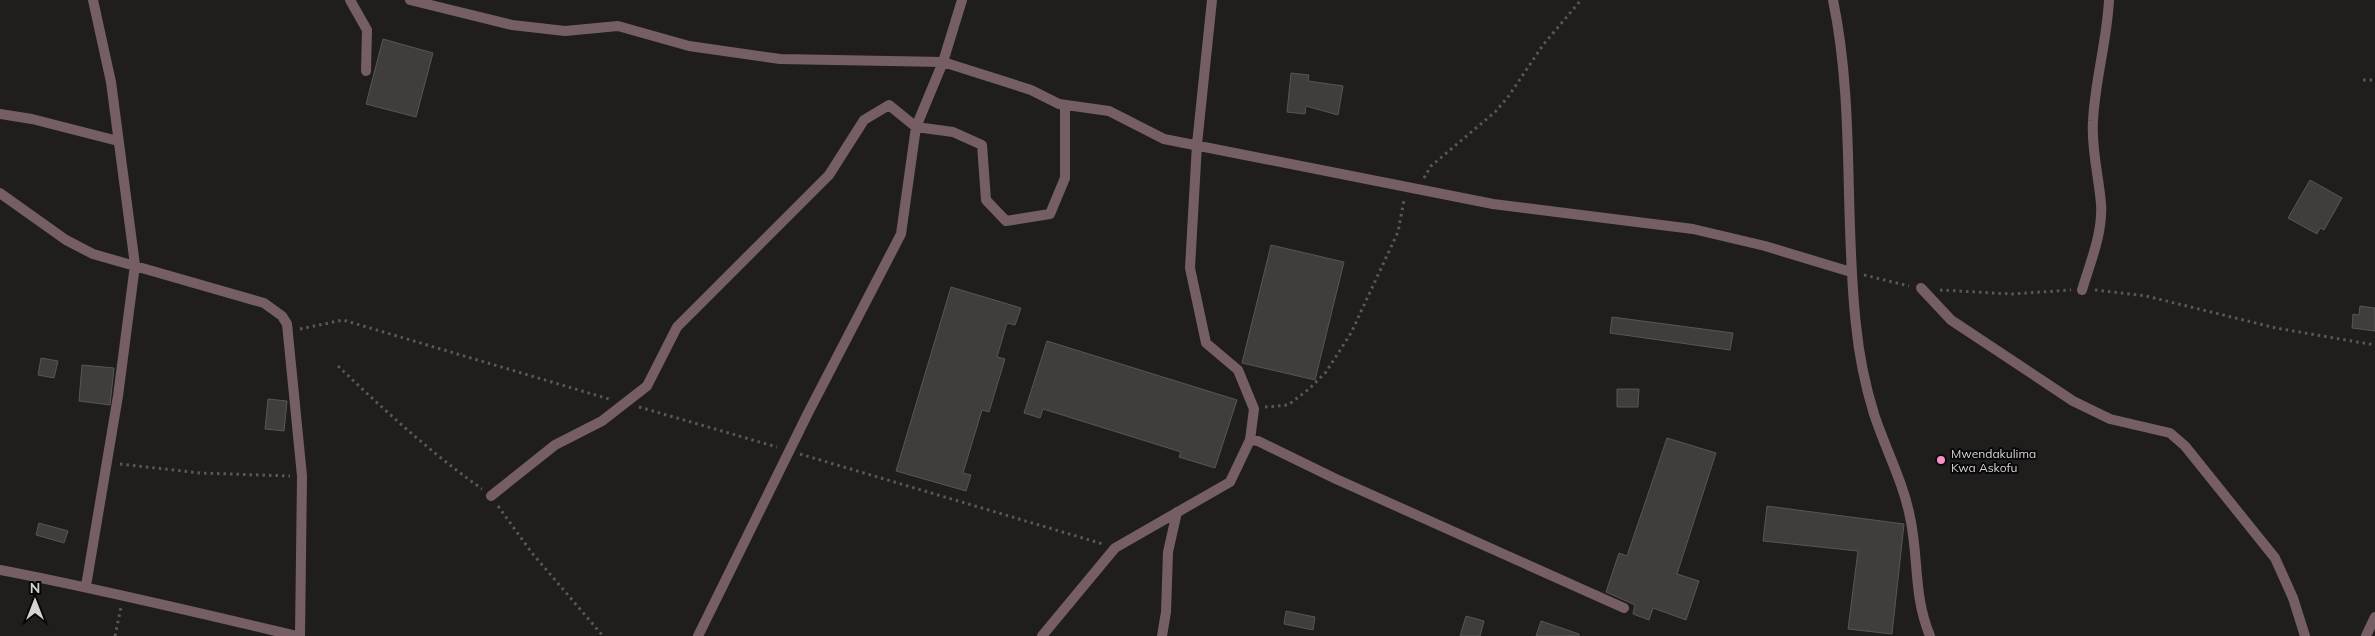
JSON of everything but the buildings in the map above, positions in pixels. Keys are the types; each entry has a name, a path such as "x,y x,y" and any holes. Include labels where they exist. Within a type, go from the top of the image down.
{"street":[{"path":"86,586 107,462 135,265 111,82 93,0"},
{"path":"350,0 367,30 366,71"},
{"path":"410,0 512,25 565,31 618,26 689,46 780,59 943,62 1031,90 1065,105 1109,111 1164,139 1493,204 1693,229 1765,246 1851,272"},
{"path":"698,636 901,234 916,127 943,62 962,0"},
{"path":"1042,636 1115,548 1230,482 1250,440 1254,409 1238,370 1206,344 1190,268 1197,144 1212,0"},
{"path":"1833,0 1844,87 1851,272 1862,367 1874,414 1910,516 1916,582 1930,636"},
{"path":"2082,290 2099,230 2101,206 2093,124 2095,91 2102,62 2109,0"},
{"path":"491,496 556,445 602,421 647,386 677,326 829,175 864,120 889,105 916,127 953,132 982,145 986,200 1006,221 1050,214 1065,178 1065,105"},
{"path":"0,114 32,119 118,141"},
{"path":"0,192 66,240 93,254 264,303 282,316 290,332 302,476 299,636 123,597 86,586 0,570"},
{"path":"1921,288 1951,320 1963,329 2073,401 2110,419 2170,433 2185,446 2275,558 2293,598 2305,636"},
{"path":"1250,440 1258,441 1336,479 1624,608"},
{"path":"1162,636 1166,612 1168,552 1178,512"},
{"path":"2366,636 2375,617"}],"path":[{"path":"1254,409 1288,404 1309,389 1326,372 1351,333 1398,232 1412,188 1431,166 1495,112 1508,97 1543,45 1581,0"},
{"path":"2363,80 2375,80"},
{"path":"1851,272 1921,288 2012,294 2082,290 2116,291 2146,296 2276,328 2375,345"},
{"path":"290,332 343,320 1115,548"},
{"path":"338,366 410,434 491,496 532,553 603,636"},
{"path":"107,462 200,473 302,476"},
{"path":"115,636 123,597"}],"place":[{"name":"Mwendakulima Kwa Askofu","path":"1941,460"}]}
